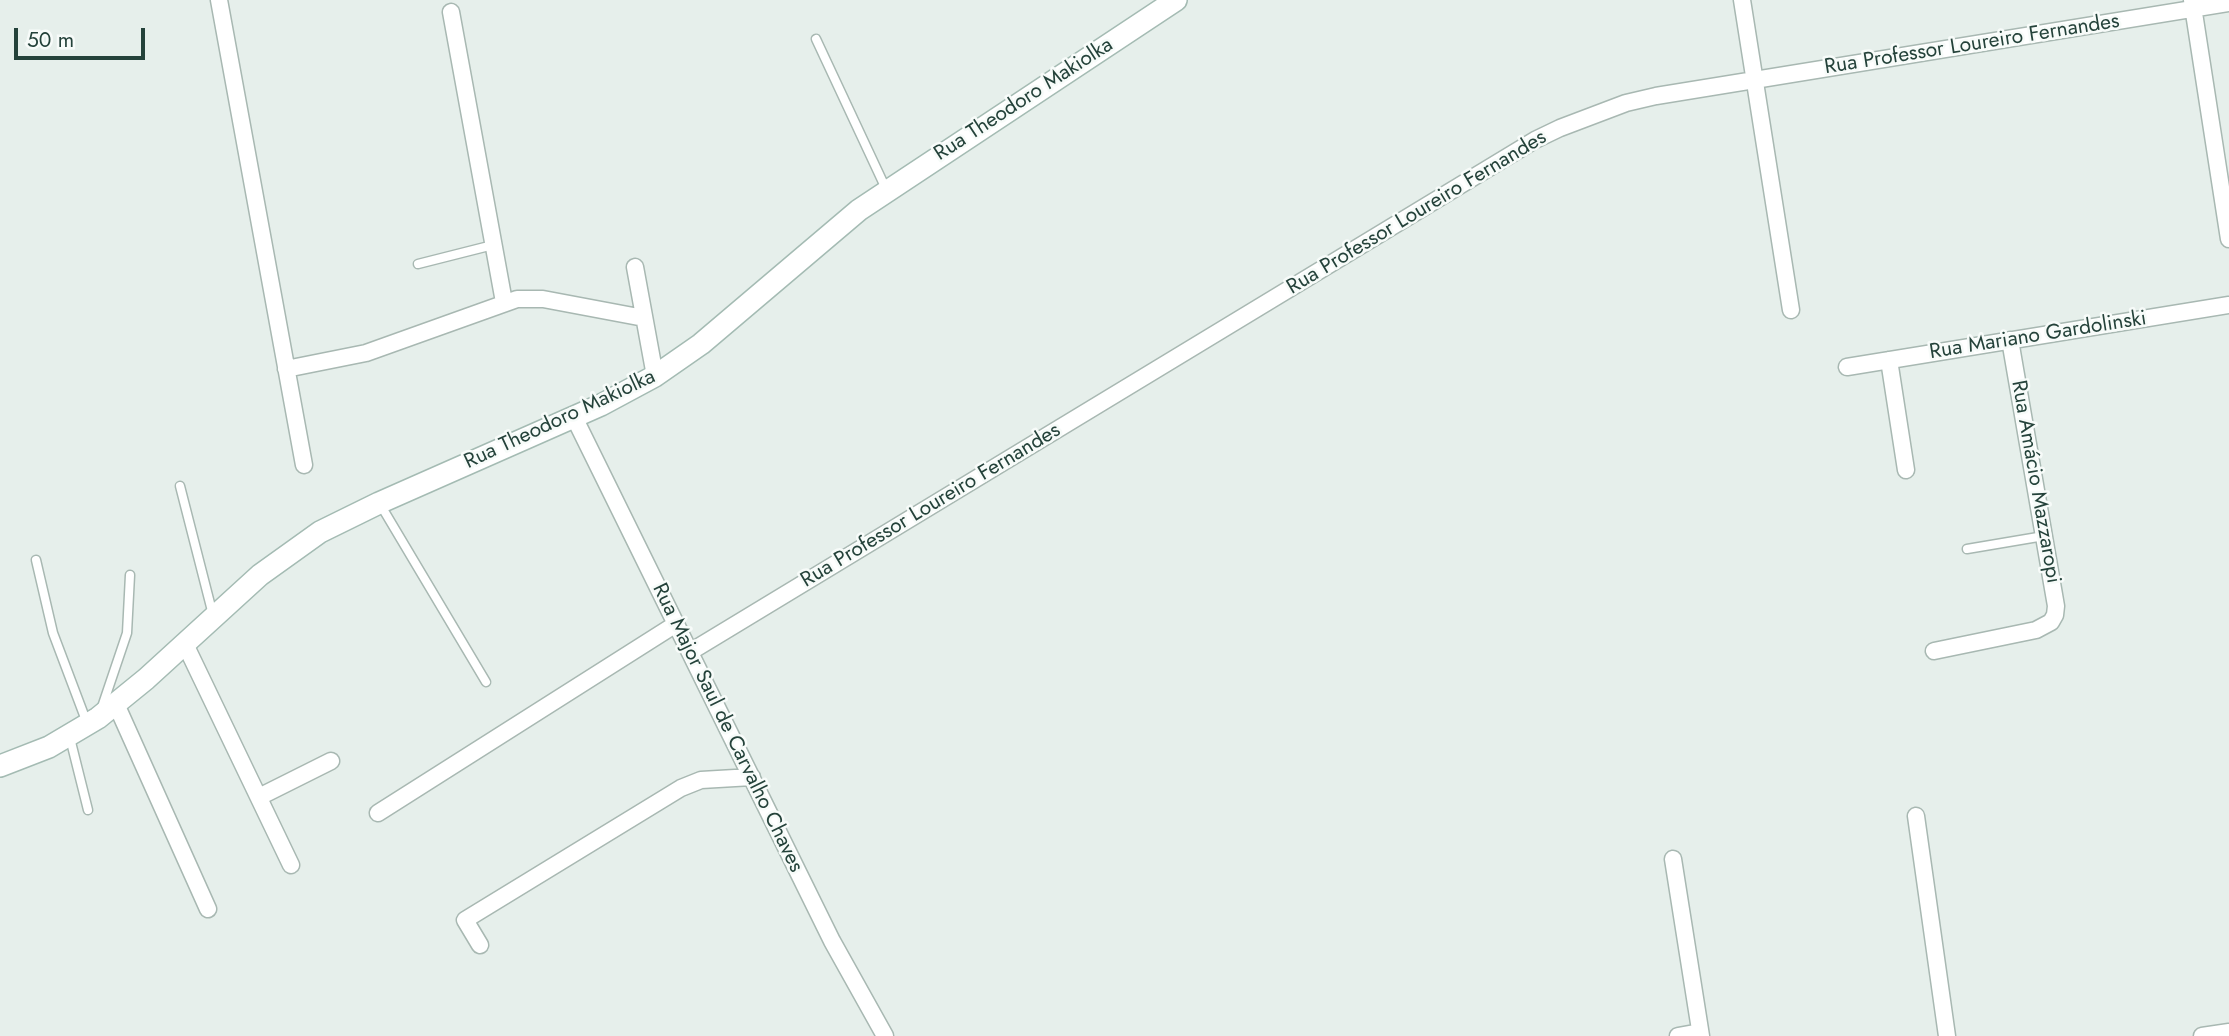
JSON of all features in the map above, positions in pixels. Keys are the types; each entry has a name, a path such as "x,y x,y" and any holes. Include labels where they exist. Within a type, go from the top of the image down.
{"main road":[{"name":"Rua Theodoro Makiolka","path":"0,766 49,747 116,704 240,592 298,545 379,503 618,397 655,376 701,344 837,227 1176,0"}],"street":[{"path":"219,0 304,465"},
{"path":"1742,0 1791,310"},
{"name":"Rua Professor Loureiro Fernandes","path":"690,652 1535,141 1581,119 1626,103 1656,96 2193,4 2229,3"},
{"path":"2193,4 2229,239"},
{"path":"452,12 504,302"},
{"path":"635,267 655,376"},
{"path":"286,369 366,353 517,299 543,299 644,318"},
{"name":"Rua Mariano Gardolinski","path":"1847,367 2229,305"},
{"name":"Rua Amácio Mazzaropi","path":"1934,651 2036,630 2051,622 2056,606 2010,340"},
{"path":"1889,360 1906,470"},
{"name":"Rua Major Saul de Carvalho Chaves","path":"574,417 832,941 885,1036"},
{"path":"378,813 676,624"},
{"path":"185,644 291,865"},
{"path":"116,704 208,909"},
{"path":"259,797 331,761"},
{"path":"480,945 466,920 681,788 701,780 752,777"},
{"path":"1916,816 1947,1036"},
{"path":"1673,859 1700,1034 1678,1036"},
{"path":"2202,1036 2229,1032"}],"lane":[{"path":"816,39 887,191"},
{"path":"418,264 494,245"},
{"path":"180,486 214,617"},
{"path":"379,503 486,682"},
{"path":"1968,549 2044,536"},
{"path":"36,560 53,633 85,726 88,810"},
{"path":"85,726 127,633 131,575"}]}
